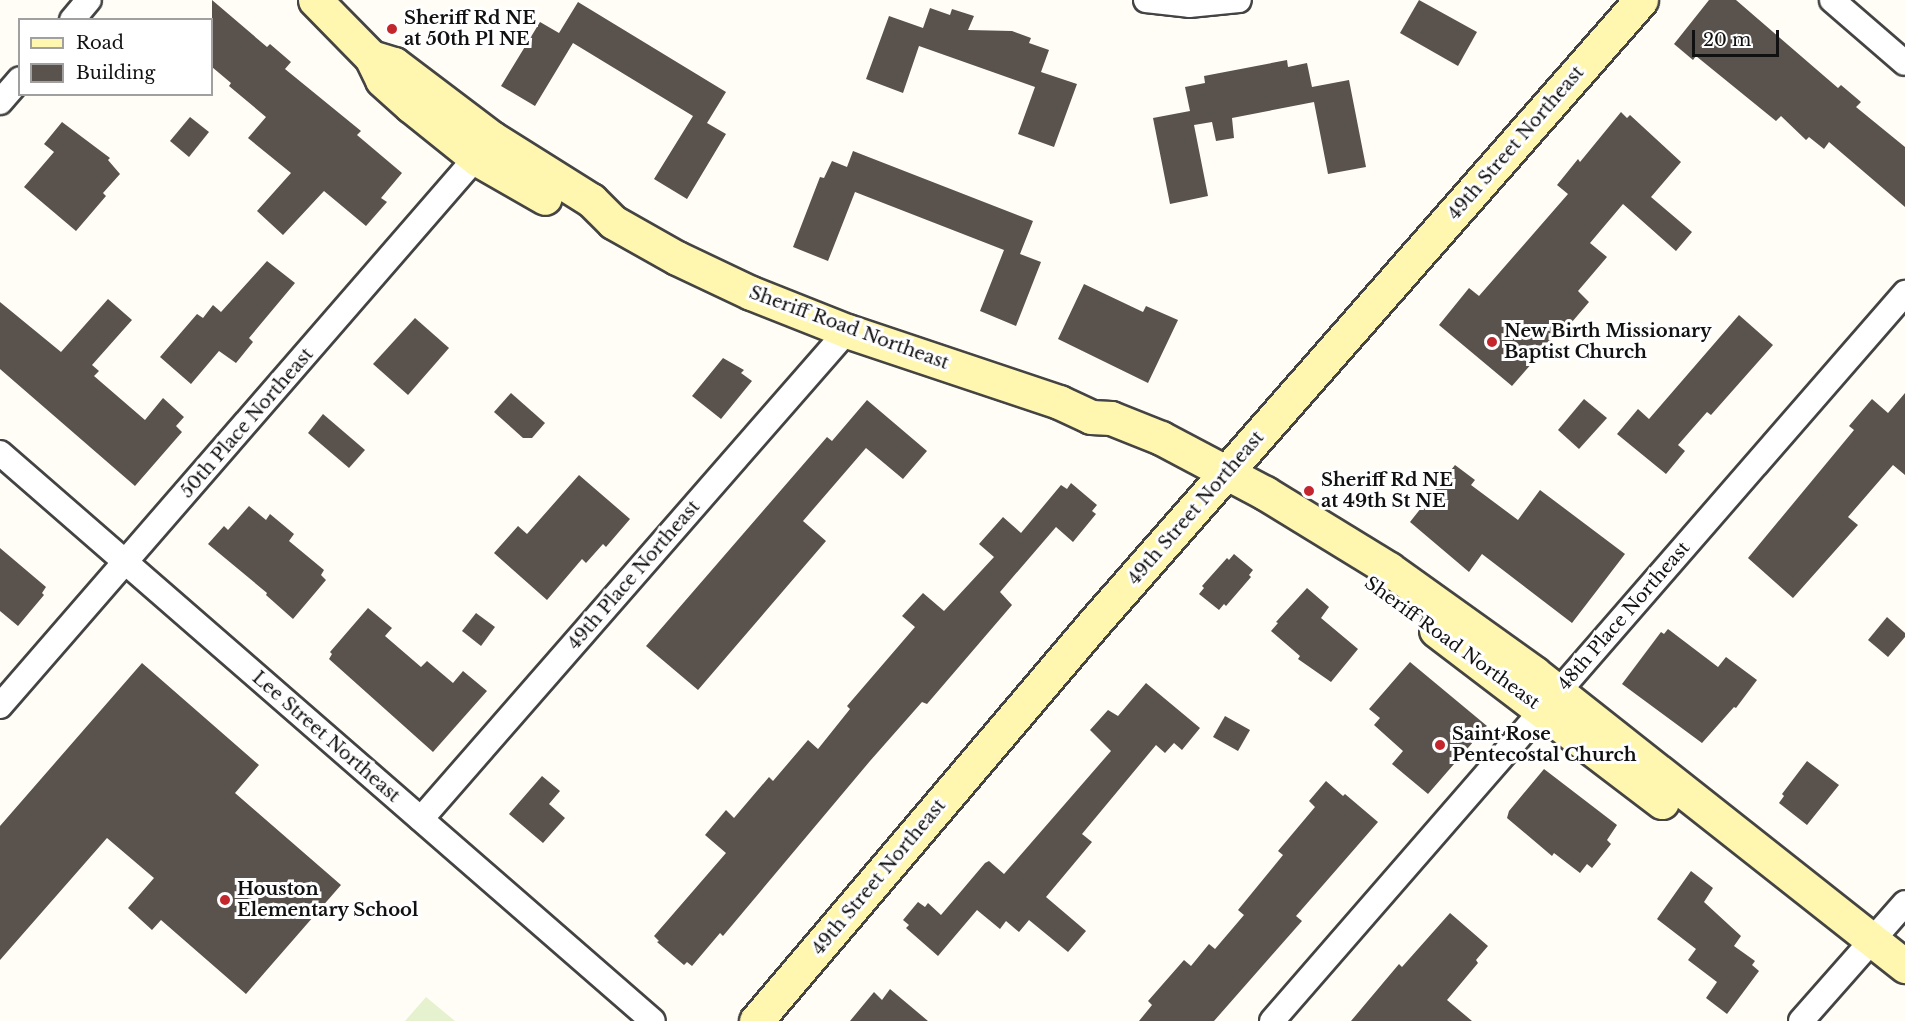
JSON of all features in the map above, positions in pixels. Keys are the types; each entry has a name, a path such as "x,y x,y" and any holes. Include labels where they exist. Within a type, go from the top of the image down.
{"main road":[{"name":"Sheriff Road Northeast","path":"315,0 370,57 382,80 484,148 579,218 614,222 714,276 847,331 1059,402 1091,417 1105,432 1221,480 1277,523 1550,700 1622,773 1866,947 1905,966"},
{"name":"49th Street Northeast","path":"756,1021 1094,623 1641,0"},
{"name":"Sheriff Road Northeast","path":"1866,947 1905,990"}],"street":[{"path":"74,18 89,0"},
{"path":"1146,0 1189,5 1239,0"},
{"path":"1832,0 1905,63"},
{"path":"0,102 18,82"},
{"name":"50th Place Northeast","path":"0,706 484,148"},
{"name":"48th Place Northeast","path":"1272,1021 1905,293"},
{"name":"49th Place Northeast","path":"421,819 847,331"},
{"name":"Lee Street Northeast","path":"0,453 653,1021"},
{"path":"1801,1021 1905,903"}],"green space":[{"path":"426,997 455,1021 405,1021"}],"building":[{"path":"212,0 267,47 270,44 291,62 285,69 361,131 357,135 402,173 381,198 387,202 366,226 324,191 283,235 257,211 291,173 248,138 266,117 229,86 231,83 213,68"},
{"path":"1419,0 1477,32 1458,66 1400,33"},
{"path":"1709,0 1736,0 1838,88 1841,85 1861,102 1856,107 1905,147 1905,207 1829,142 1824,149 1809,137 1806,140 1781,116 1776,121 1696,56 1693,60 1674,44"},
{"path":"578,2 726,92 707,123 726,134 687,199 654,179 693,116 573,43 535,106 501,86 540,22 559,33"},
{"path":"930,8 950,15 952,9 974,16 968,30 1012,31 1031,38 1029,43 1049,50 1041,72 1077,84 1054,147 1018,134 1035,87 919,46 903,93 866,79 889,16 923,28"},
{"path":"1287,60 1288,67 1307,63 1312,87 1349,80 1366,167 1328,174 1314,102 1232,118 1234,138 1216,141 1212,122 1194,125 1208,196 1170,204 1153,118 1190,111 1185,87 1205,83 1204,76"},
{"path":"1621,112 1627,118 1630,115 1681,162 1651,197 1692,232 1676,251 1623,204 1590,243 1607,257 1578,291 1589,302 1572,322 1570,320 1512,386 1439,325 1469,288 1479,296 1568,194 1557,185 1578,159 1580,162"},
{"path":"190,117 209,132 189,157 170,141"},
{"path":"62,122 110,158 108,160 120,174 103,193 106,196 76,231 24,187 54,152 44,144"},
{"path":"853,151 1033,221 1020,254 1041,262 1016,326 980,311 1004,250 855,192 828,261 793,247 820,177 824,178 832,161 847,167"},
{"path":"267,261 295,283 249,338 253,342 236,363 219,351 191,384 160,357 197,314 203,318 213,305 221,312"},
{"path":"1084,284 1143,312 1146,306 1178,320 1148,383 1058,339"},
{"path":"108,299 132,320 92,365 99,371 94,376 145,420 163,398 184,417 176,426 182,432 135,486 0,369 0,302 61,352"},
{"path":"1739,315 1773,345 1711,415 1707,412 1678,445 1685,451 1666,474 1617,434 1638,409 1649,419"},
{"path":"415,318 449,348 408,395 373,364"},
{"path":"723,358 744,370 741,373 752,381 721,419 692,396"},
{"path":"511,393 545,423 532,438 523,438 494,412"},
{"path":"1905,393 1905,475 1893,465 1848,517 1858,525 1793,598 1748,558 1854,430 1849,426 1872,399 1888,413"},
{"path":"1584,399 1607,418 1579,449 1558,430"},
{"path":"867,400 927,451 903,479 866,448 803,521 826,541 698,690 646,646 827,437 832,441"},
{"path":"323,414 365,450 349,468 308,433"},
{"path":"1455,465 1475,480 1471,485 1518,520 1540,490 1625,554 1572,623 1482,554 1469,572 1410,522"},
{"path":"579,475 630,519 606,547 603,544 586,563 582,559 547,600 494,553 518,526 527,534"},
{"path":"1071,483 1097,505 1092,511 1096,514 1073,542 1056,527 1000,592 1012,605 927,704 922,702 870,761 723,936 720,933 692,966 687,962 684,965 657,942 659,941 654,936 726,853 705,835 726,810 734,818 769,777 773,781 808,740 818,749 850,709 847,706 915,627 902,616 923,593 944,611 994,557 979,544 1003,517 1021,533 1061,485 1067,489"},
{"path":"249,506 266,520 270,514 294,534 289,541 324,570 321,575 326,580 293,619 266,595 267,593 208,544 224,526 228,530"},
{"path":"0,548 46,587 42,593 44,595 18,626 0,611"},
{"path":"1234,554 1253,570 1249,575 1251,577 1226,606 1224,604 1219,610 1199,594 1204,588 1202,586 1227,558 1229,560"},
{"path":"1307,588 1329,607 1321,618 1358,649 1331,682 1298,659 1300,656 1271,631 1278,623 1276,622"},
{"path":"368,608 392,628 385,636 421,667 427,661 453,683 463,671 487,691 433,752 329,659 332,654 330,652"},
{"path":"476,613 495,627 481,646 462,631"},
{"path":"1887,617 1905,633 1905,637 1888,657 1868,640"},
{"path":"1668,629 1718,667 1726,657 1757,680 1736,708 1734,707 1702,743 1622,684 1661,632 1664,634"},
{"path":"1410,662 1487,726 1428,794 1392,764 1403,751 1374,725 1380,718 1369,709"},
{"path":"142,663 259,765 235,793 341,885 246,994 161,920 152,930 128,908 154,878 107,838 0,960 0,826"},
{"path":"1146,683 1200,728 1182,750 1174,743 1165,753 1156,745 1082,834 1092,842 1046,897 1086,931 1068,952 1029,920 1019,932 1006,921 1000,929 977,910 938,956 906,928 909,925 903,920 918,902 925,907 928,903 941,915 989,861 1004,874 1111,751 1090,730 1108,710 1118,716"},
{"path":"1225,716 1250,730 1238,751 1213,737"},
{"path":"1807,761 1839,785 1807,825 1779,803 1784,796 1782,794"},
{"path":"1544,769 1617,825 1607,840 1611,844 1592,868 1587,864 1580,873 1554,853 1552,856 1507,818 1509,811"},
{"path":"542,776 560,791 549,804 565,818 543,843 509,814"},
{"path":"1326,781 1378,822 1296,916 1302,921 1214,1021 1139,1021 1152,1005 1148,1001 1184,960 1191,966 1209,944 1215,949 1244,915 1238,910 1283,855 1278,851 1315,807 1309,801"},
{"path":"1691,871 1713,888 1704,902 1741,936 1734,946 1755,961 1752,965 1759,971 1727,1014 1706,998 1717,982 1688,960 1696,949 1657,919"},
{"path":"1450,913 1488,946 1476,960 1478,963 1447,1000 1472,1021 1351,1021 1399,964 1402,967"},
{"path":"890,989 928,1021 850,1021 874,992 882,1000"}],"place":[{"name":"Sheriff Rd NE at 50th Pl NE","path":"392,29"},
{"name":"New Birth Missionary Baptist Church","path":"1492,342"},
{"name":"Sheriff Rd NE at 49th St NE","path":"1309,491"},
{"name":"Saint Rose Pentecostal Church","path":"1440,745"},
{"name":"Houston Elementary School","path":"225,900"}]}
